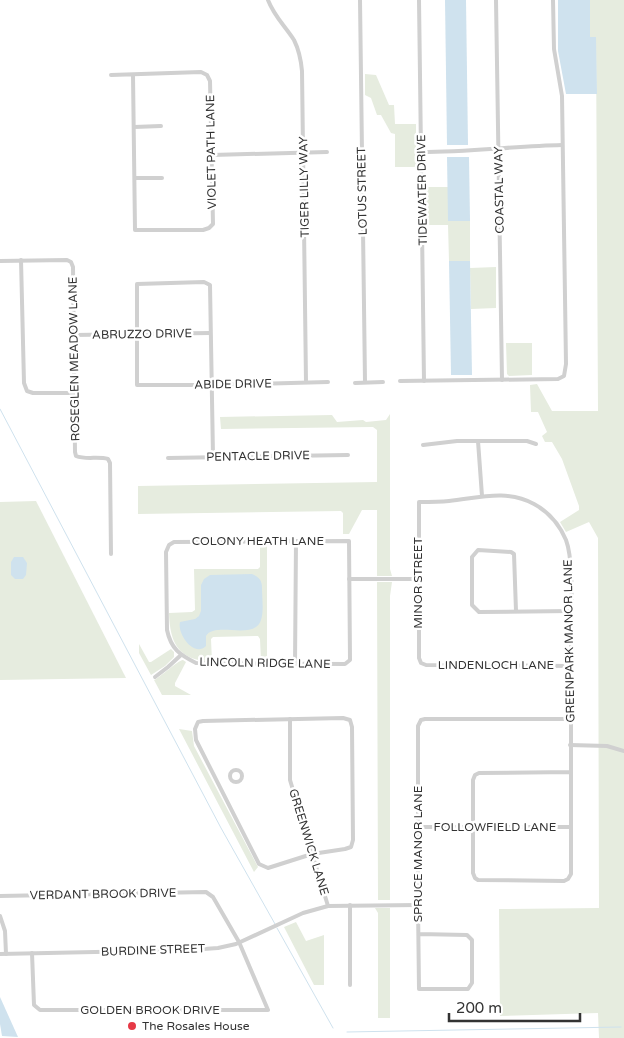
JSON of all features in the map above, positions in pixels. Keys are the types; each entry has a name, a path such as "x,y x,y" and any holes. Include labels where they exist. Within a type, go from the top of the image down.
{"street":[{"name":"TIGER LILLY WAY","path":"268,0 273,12 293,38 300,55 302,71 306,382"},
{"name":"LOTUS STREET","path":"360,0 365,382"},
{"name":"TIDEWATER DRIVE","path":"419,0 424,381"},
{"name":"COASTAL WAY","path":"496,0 502,380"},
{"path":"400,381 558,380 564,376 566,364 562,96 554,49 553,0"},
{"name":"VIOLET PATH LANE","path":"133,75 201,72 207,75 210,81 212,224 209,228 203,230 135,230 134,178"},
{"path":"111,75 133,75 134,178 162,178"},
{"path":"134,126 161,126"},
{"path":"421,152 562,145"},
{"path":"212,155 327,152"},
{"path":"0,261 21,260 24,384 27,391 33,394 74,393"},
{"name":"ROSEGLEN MEADOW LANE","path":"21,260 67,260 71,262 73,267 74,452 80,458 104,458 108,459 110,463 111,554"},
{"path":"136,334 136,284 208,283 213,456"},
{"name":"ABIDE DRIVE","path":"136,334 137,385 211,386 328,382"},
{"name":"ABRUZZO DRIVE","path":"74,335 210,334"},
{"path":"355,383 383,382"},
{"path":"478,441 482,496"},
{"path":"423,445 440,442 478,441 527,441 536,444"},
{"name":"PENTACLE DRIVE","path":"168,458 348,455"},
{"name":"GREENPARK MANOR LANE","path":"419,502 448,501 497,494 519,497 536,505 554,520 566,542 571,570 571,874 564,881 478,880 473,873 473,827"},
{"name":"MINOR STREET","path":"419,502 419,658 422,663"},
{"name":"COLONY HEATH LANE","path":"180,656 169,639 167,630 166,552 169,544 174,542 349,540 349,579"},
{"path":"295,664 296,541"},
{"path":"516,611 514,554 511,552 478,550 472,557 472,605 479,612 571,611"},
{"path":"349,579 418,579"},
{"name":"LINCOLN RIDGE LANE","path":"180,656 196,663 346,664 350,660 349,579"},
{"path":"156,676 168,668 180,656"},
{"name":"LINDENLOCH LANE","path":"422,663 426,665 571,666"},
{"path":"343,718 350,720 352,727 354,840 351,847 345,849 312,854 268,868 260,864 196,740 195,729 198,722 203,721 290,719 343,718"},
{"name":"GREENWICK LANE","path":"290,719 290,780 328,906"},
{"name":"SPRUCE MANOR LANE","path":"418,934 466,934 472,940 472,983 468,989 419,989 418,934 418,726 421,720 571,719"},
{"path":"570,745 607,746 624,751"},
{"path":"473,827 473,780 475,775 479,773 571,772"},
{"path":"220,784 231,779"},
{"name":"FOLLOWFIELD LANE","path":"418,827 571,827"},
{"name":"VERDANT BROOK DRIVE","path":"0,896 206,892 213,897 239,942"},
{"path":"350,905 350,985"},
{"name":"BURDINE STREET","path":"0,954 218,948 260,934 303,913 328,906 418,905"},
{"path":"0,916 5,931 6,954"},
{"name":"GOLDEN BROOK DRIVE","path":"32,953 34,1005 40,1010 268,1010 239,942"}],"shaded area":[{"path":"590,0 624,0 624,1038 599,1038 598,1013 500,1016 499,909 599,908 598,538 589,522 566,532 560,522 579,510 579,506 562,459 552,442 545,442 542,436 547,432 538,412 531,412 530,385 537,384 552,411 598,411 596,38 590,37"},
{"path":"365,74 376,75 389,105 394,105 395,124 416,124 416,167 395,167 395,134 391,133 381,115 377,115 371,98 365,95"},
{"path":"426,187 448,187 448,221 470,221 470,261 449,261 448,225 427,225"},
{"path":"496,267 496,308 471,309 470,268"},
{"path":"506,343 532,343 532,375 509,376 507,374"},
{"path":"390,414 390,569 392,576 377,576 377,510 362,510 349,534 343,534 343,513 341,511 138,514 138,486 377,482 377,430 373,427 221,429 220,417 332,415 337,422 363,420 366,422 386,420"},
{"path":"36,501 126,678 0,680 0,502"},
{"path":"260,544 267,544 267,662 261,661 260,639 258,636 213,637 211,639 212,662 200,661 184,654 178,648 171,633 169,613 192,612 195,610 194,569 258,569 260,567"},
{"path":"377,582 392,582 390,596 390,900 378,900"},
{"path":"139,644 149,662 171,649 174,652 174,657 165,666 151,675 139,653"},
{"path":"183,660 186,662 175,686 191,695 162,695 154,680"},
{"path":"179,729 192,731 194,746 258,867 254,872"},
{"path":"375,908 390,908 390,1018 378,1018 378,913"},
{"path":"296,922 306,941 324,935 324,985 314,985 284,927"}],"water":[{"path":"445,0 466,0 468,145 447,145"},
{"path":"558,0 590,0 590,37 596,37 597,94 566,94 558,51"},
{"path":"447,157 469,157 470,221 448,221"},
{"path":"449,261 470,261 472,375 451,375"},
{"path":"14,557 23,557 27,563 26,575 23,579 15,579 11,575 11,562"},
{"path":"252,574 260,579 262,585 262,613 261,620 257,626 251,629 211,632 206,636 206,646 201,649 196,649 187,643 181,632 180,622 195,619 199,616 201,611 201,585 204,579 210,575"},
{"path":"0,997 18,1037 2,1036"}],"waterway":[{"path":"0,409 221,828 275,924"},
{"path":"277,928 333,1028"},
{"path":"347,1032 621,1027"}],"place":[{"name":"The Rosales House","path":"132,1026"}]}
